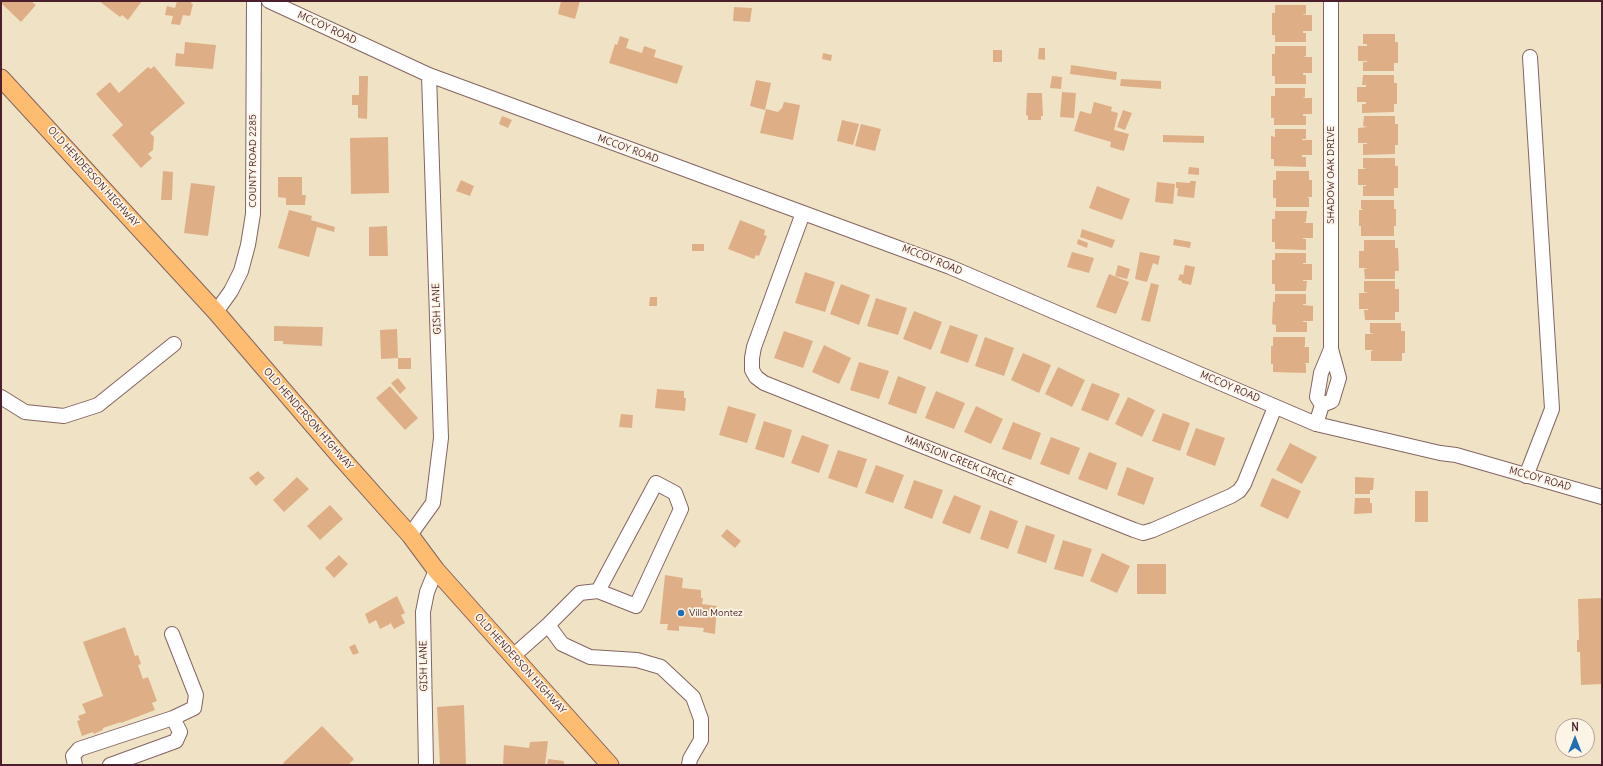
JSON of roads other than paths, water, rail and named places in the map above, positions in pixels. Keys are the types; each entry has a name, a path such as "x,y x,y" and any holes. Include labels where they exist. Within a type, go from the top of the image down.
{"main road":[{"name":"OLD HENDERSON HIGHWAY","path":"1,78 216,312 337,453 410,535 436,570 610,765"}],"street":[{"name":"COUNTY ROAD 2285","path":"216,312 231,291 241,271 248,245 253,214 254,1"},
{"name":"MCCOY ROAD","path":"269,1 429,75 950,267 1316,424 1440,453 1456,455 1602,497"},
{"name":"SHADOW OAK DRIVE","path":"1316,424 1322,405 1317,397 1321,373 1331,349 1331,1"},
{"path":"1526,476 1552,409 1530,57"},
{"name":"GISH LANE","path":"410,535 433,503 441,438 429,75"},
{"name":"MANSION CREEK CIRCLE","path":"803,213 754,347 752,370 756,377 764,383 1143,533 1231,496 1239,491 1244,484 1275,407"},
{"path":"1,398 25,412 64,416 98,405 174,344"},
{"path":"513,656 580,594 598,591 636,606 681,509 675,493 656,483 598,591"},
{"name":"GISH LANE","path":"426,765 423,612 427,592 436,570"},
{"path":"548,625 562,644 590,657 637,660 661,667 693,697 701,719 701,740 690,759 689,765"},
{"path":"75,765 73,756 79,749 173,718 194,708 196,694 172,634"},
{"path":"110,765 176,741 180,732 173,718"}],"place":[{"name":"Villa Montez","path":"681,613"}]}
